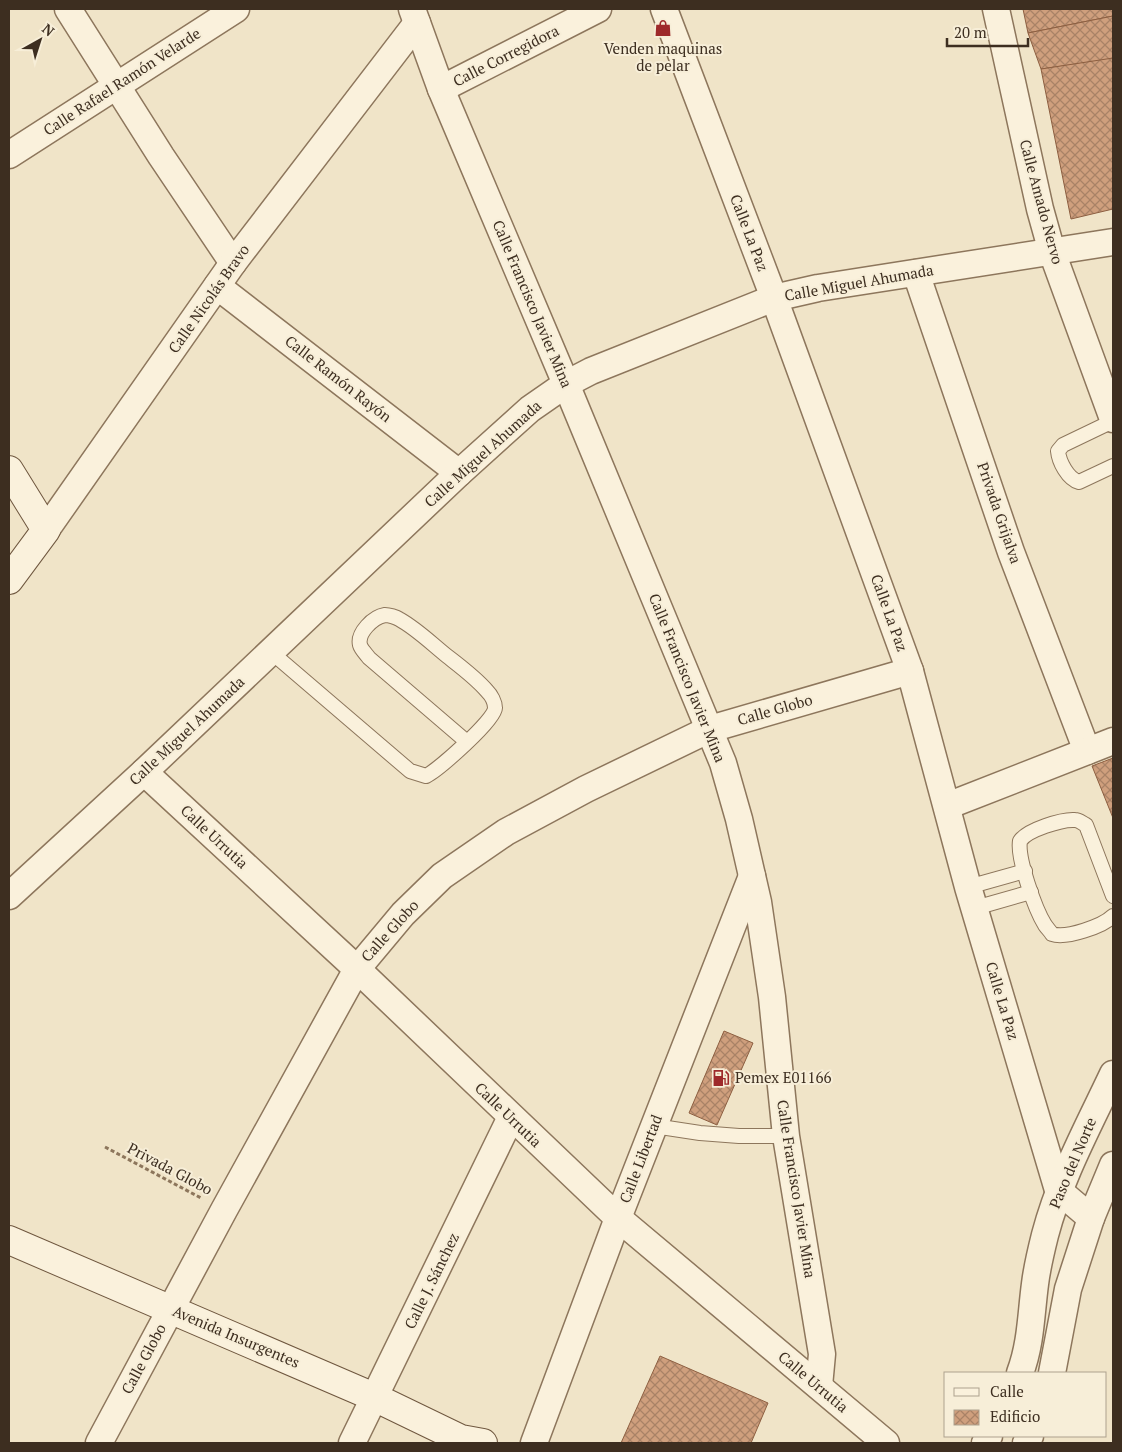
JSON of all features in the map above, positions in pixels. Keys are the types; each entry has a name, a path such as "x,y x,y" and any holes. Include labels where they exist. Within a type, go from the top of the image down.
{"main road":[{"path":"9,470 46,530"},
{"name":"Calle Nicolás Bravo","path":"9,580 46,530"},
{"name":"Avenida Insurgentes","path":"9,1240 374,1397 470,1442"}],"street":[{"path":"68,9 161,156 233,262"},
{"name":"Calle Rafael Ramón Velarde","path":"9,155 236,9"},
{"name":"Calle Corregidora","path":"441,89 598,9"},
{"name":"Calle La Paz","path":"664,9 774,298 910,671 971,897 1058,1190"},
{"name":"Calle Amado Nervo","path":"996,9 1040,209 1052,252 1113,420"},
{"name":"Calle Francisco Javier Mina","path":"414,16 441,89 723,763 758,902 772,997 786,1136 822,1354 819,1386"},
{"name":"Calle Nicolás Bravo","path":"46,530 233,262 414,16"},
{"name":"Calle Miguel Ahumada","path":"9,896 144,772 459,473 530,408 566,384 774,298 818,288 1113,242"},
{"name":"Privada Grijalva","path":"916,273 1011,552 1087,751"},
{"name":"Calle Ramón Rayón","path":"217,286 459,473"},
{"name":"Calle Globo","path":"99,1443 224,1210 357,969 403,914 442,876 506,832 586,789 710,729 910,671"},
{"path":"947,806 1113,741"},
{"name":"Calle Urrutia","path":"144,772 357,969 511,1118 618,1218 886,1443"},
{"name":"Calle Libertad","path":"534,1443 618,1218 752,876"},
{"name":"Paso del Norte","path":"1020,1372 1025,1360 1032,1325 1035,1284 1044,1236 1058,1190 1113,1074"},
{"name":"Calle J. Sánchez","path":"352,1443 511,1118"},
{"path":"1052,1372 1068,1289 1091,1218 1113,1165"},
{"path":"1058,1190 1091,1218"}],"lane":[{"path":"1113,420 1063,445 1058,451 1058,456 1070,477 1079,482 1113,466"},
{"path":"271,652 410,771 426,776 434,772 467,742 492,717 496,710 489,692 412,627 397,618 385,615 376,618 365,628 360,636 360,646 369,658 467,742"},
{"path":"1113,896 1086,825 1078,820 1061,822 1029,832 1023,836 1019,848 1031,892 1045,925 1052,934 1066,936 1104,923 1113,916"},
{"path":"971,897 1025,871"},
{"path":"971,897 1031,892"},
{"path":"654,1126 700,1133 739,1136 786,1136"}],"path":[{"name":"Privada Globo","path":"106,1147 224,1210"}],"building":[{"path":"1023,9 1113,9 1113,16 1028,33"},
{"path":"1113,16 1113,59 1041,69 1028,33"},
{"path":"1113,58 1113,209 1071,219 1041,69"},
{"path":"1113,758 1113,818 1092,766"},
{"name":"Pemex E01166","path":"724,1031 753,1043 717,1125 689,1113"},
{"path":"660,1356 768,1403 751,1443 621,1443"}],"place":[{"name":"Venden maquinas de pelar","path":"663,28"},
{"name":"Pemex E01166","path":"721,1078"}]}
